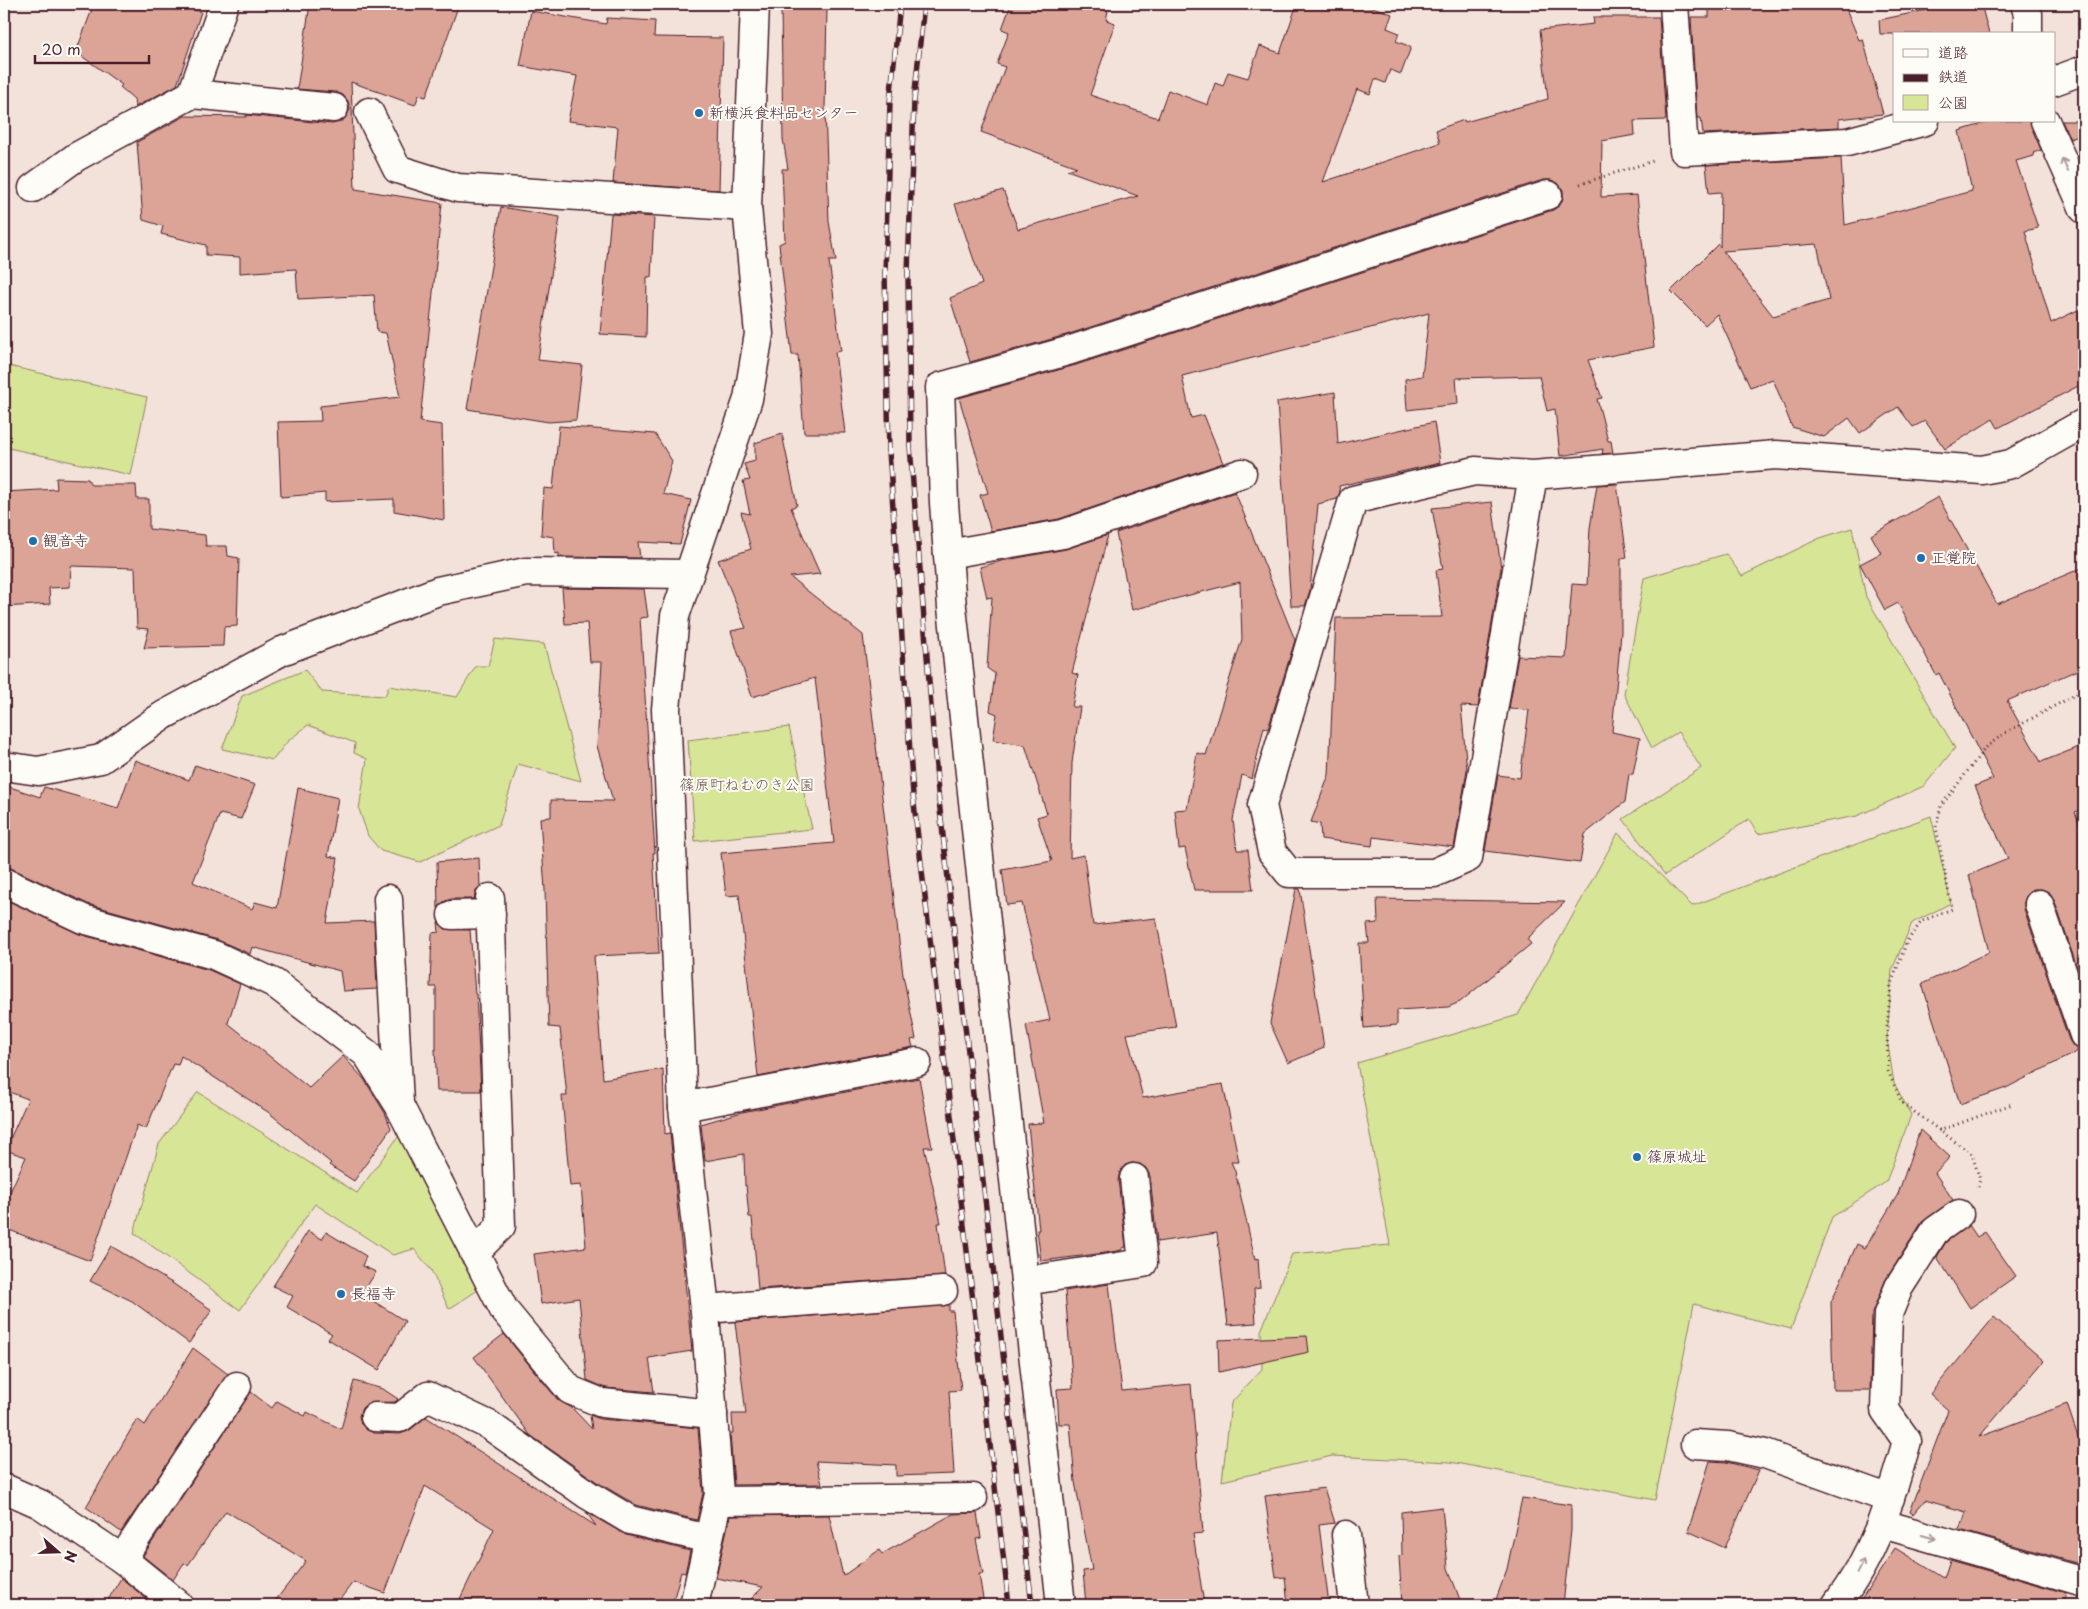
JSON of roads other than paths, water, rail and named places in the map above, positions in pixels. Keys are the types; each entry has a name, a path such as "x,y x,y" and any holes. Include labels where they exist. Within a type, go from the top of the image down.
{"street":[{"path":"192,94 224,4"},
{"path":"694,1605 719,1494 705,1309 683,1107 666,709 675,616 748,399 759,334 747,207 755,4"},
{"path":"1674,4 1684,151 1847,142 1921,122"},
{"path":"2025,4 2028,14 2028,32"},
{"path":"2056,80 2084,70"},
{"path":"33,188 76,157 192,94 334,108"},
{"path":"369,112 397,169 458,188 747,207"},
{"path":"2045,122 2084,209"},
{"path":"1061,1605 952,608 940,387 1071,350 1548,195"},
{"path":"1533,475 1468,858 1434,873 1289,873 1272,852 1262,805 1353,500 1475,470 1533,475 1776,455 1982,470 2011,464 2084,423"},
{"path":"948,554 1063,534 1242,473"},
{"path":"4,766 38,771 101,759 164,715 282,651 438,591 526,572 689,574"},
{"path":"4,882 83,919 214,955 274,983 367,1054 399,1105 504,1310 570,1390 602,1404 713,1414"},
{"path":"388,900 399,1105"},
{"path":"2039,904 2084,1035"},
{"path":"452,916 490,906 501,1226 474,1253"},
{"path":"683,1107 917,1062"},
{"path":"1025,1281 1143,1263 1134,1178"},
{"path":"1836,1605 1851,1586 1886,1511 1907,1441 1885,1410 1888,1314 1899,1287 1935,1231 1959,1214"},
{"path":"705,1309 943,1291"},
{"path":"122,1559 237,1386"},
{"path":"375,1417 400,1418 428,1396 489,1425 588,1495 630,1520 708,1539"},
{"path":"1695,1444 1728,1446 1765,1454 1886,1511 2084,1582"},
{"path":"4,1488 40,1504 122,1559 179,1605"},
{"path":"718,1501 973,1498"},
{"path":"1346,1535 1354,1605"}],"railway":[{"path":"900,4 890,102 885,274 889,451 913,795 1009,1605"},
{"path":"924,4 914,101 908,273 910,446 938,792 1032,1605"}],"place":[{"name":"新横浜食料品センター","path":"699,113"},
{"name":"観音寺","path":"33,541"},
{"name":"正覚院","path":"1921,558"},
{"name":"篠原城址","path":"1637,1157"},
{"name":"長福寺","path":"341,1294"}],"park label":[{"name":"篠原町ねむのき公園","path":"747,785"}]}
